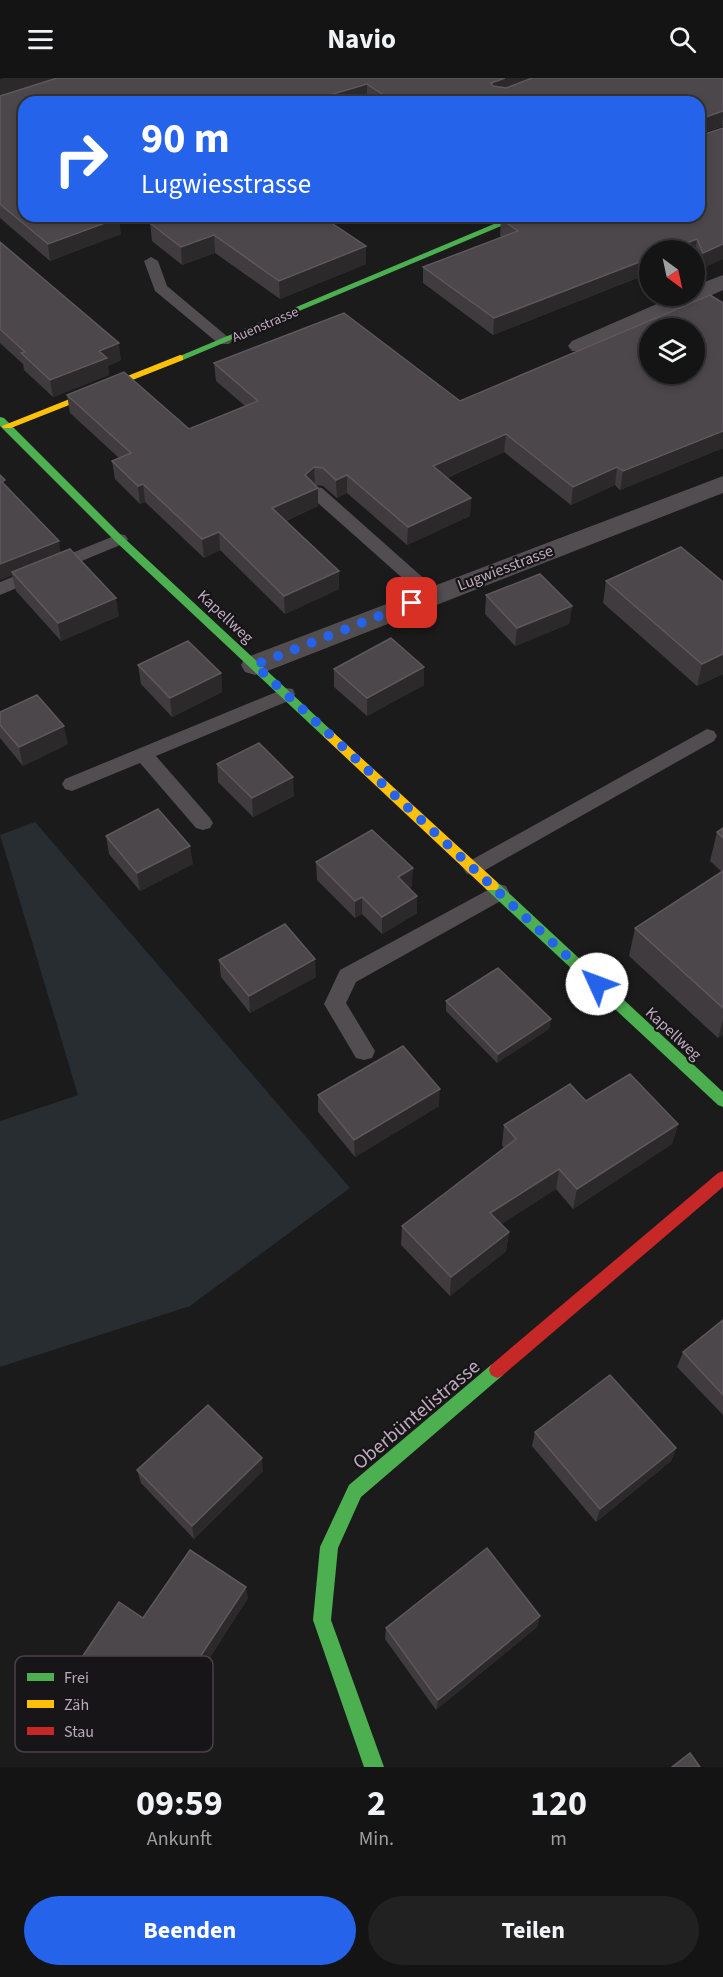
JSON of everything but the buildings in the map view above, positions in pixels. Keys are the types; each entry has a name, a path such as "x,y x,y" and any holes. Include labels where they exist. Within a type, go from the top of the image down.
{"street":[{"name":"Auenstrasse","path":"4,423 224,341 507,222"},
{"path":"705,290 723,282"},
{"path":"580,346 669,306"},
{"name":"Kapellweg","path":"4,423 119,539 499,892 719,1091"},
{"name":"Lugwiesstrasse","path":"255,665 723,484"},
{"name":"Oberbüntelistrasse","path":"374,1767 321,1620 329,1547 356,1491 723,1178"}],"lane":[{"path":"151,261 160,288 224,341"},
{"path":"316,492 432,595"},
{"path":"0,589 119,539"},
{"path":"72,784 286,694"},
{"path":"473,868 707,736"},
{"path":"144,754 203,823"},
{"path":"364,1052 334,1004 348,976 499,892"}],"shaded area":[{"path":"35,822 350,1188 190,1306 0,1367 0,1121 78,1095 0,835"}],"traffic: fast":[{"path":"180,358 507,222"},
{"path":"0,420 119,539 329,735"},
{"path":"492,886 723,1101"},
{"path":"374,1767 322,1620 329,1547 355,1491 497,1370"}],"traffic: slow":[{"path":"7,426 180,358"},
{"path":"329,735 492,886"}],"traffic: jam":[{"path":"497,1370 723,1178"}],"route":[{"path":"412,603 255,665 597,984"}]}
